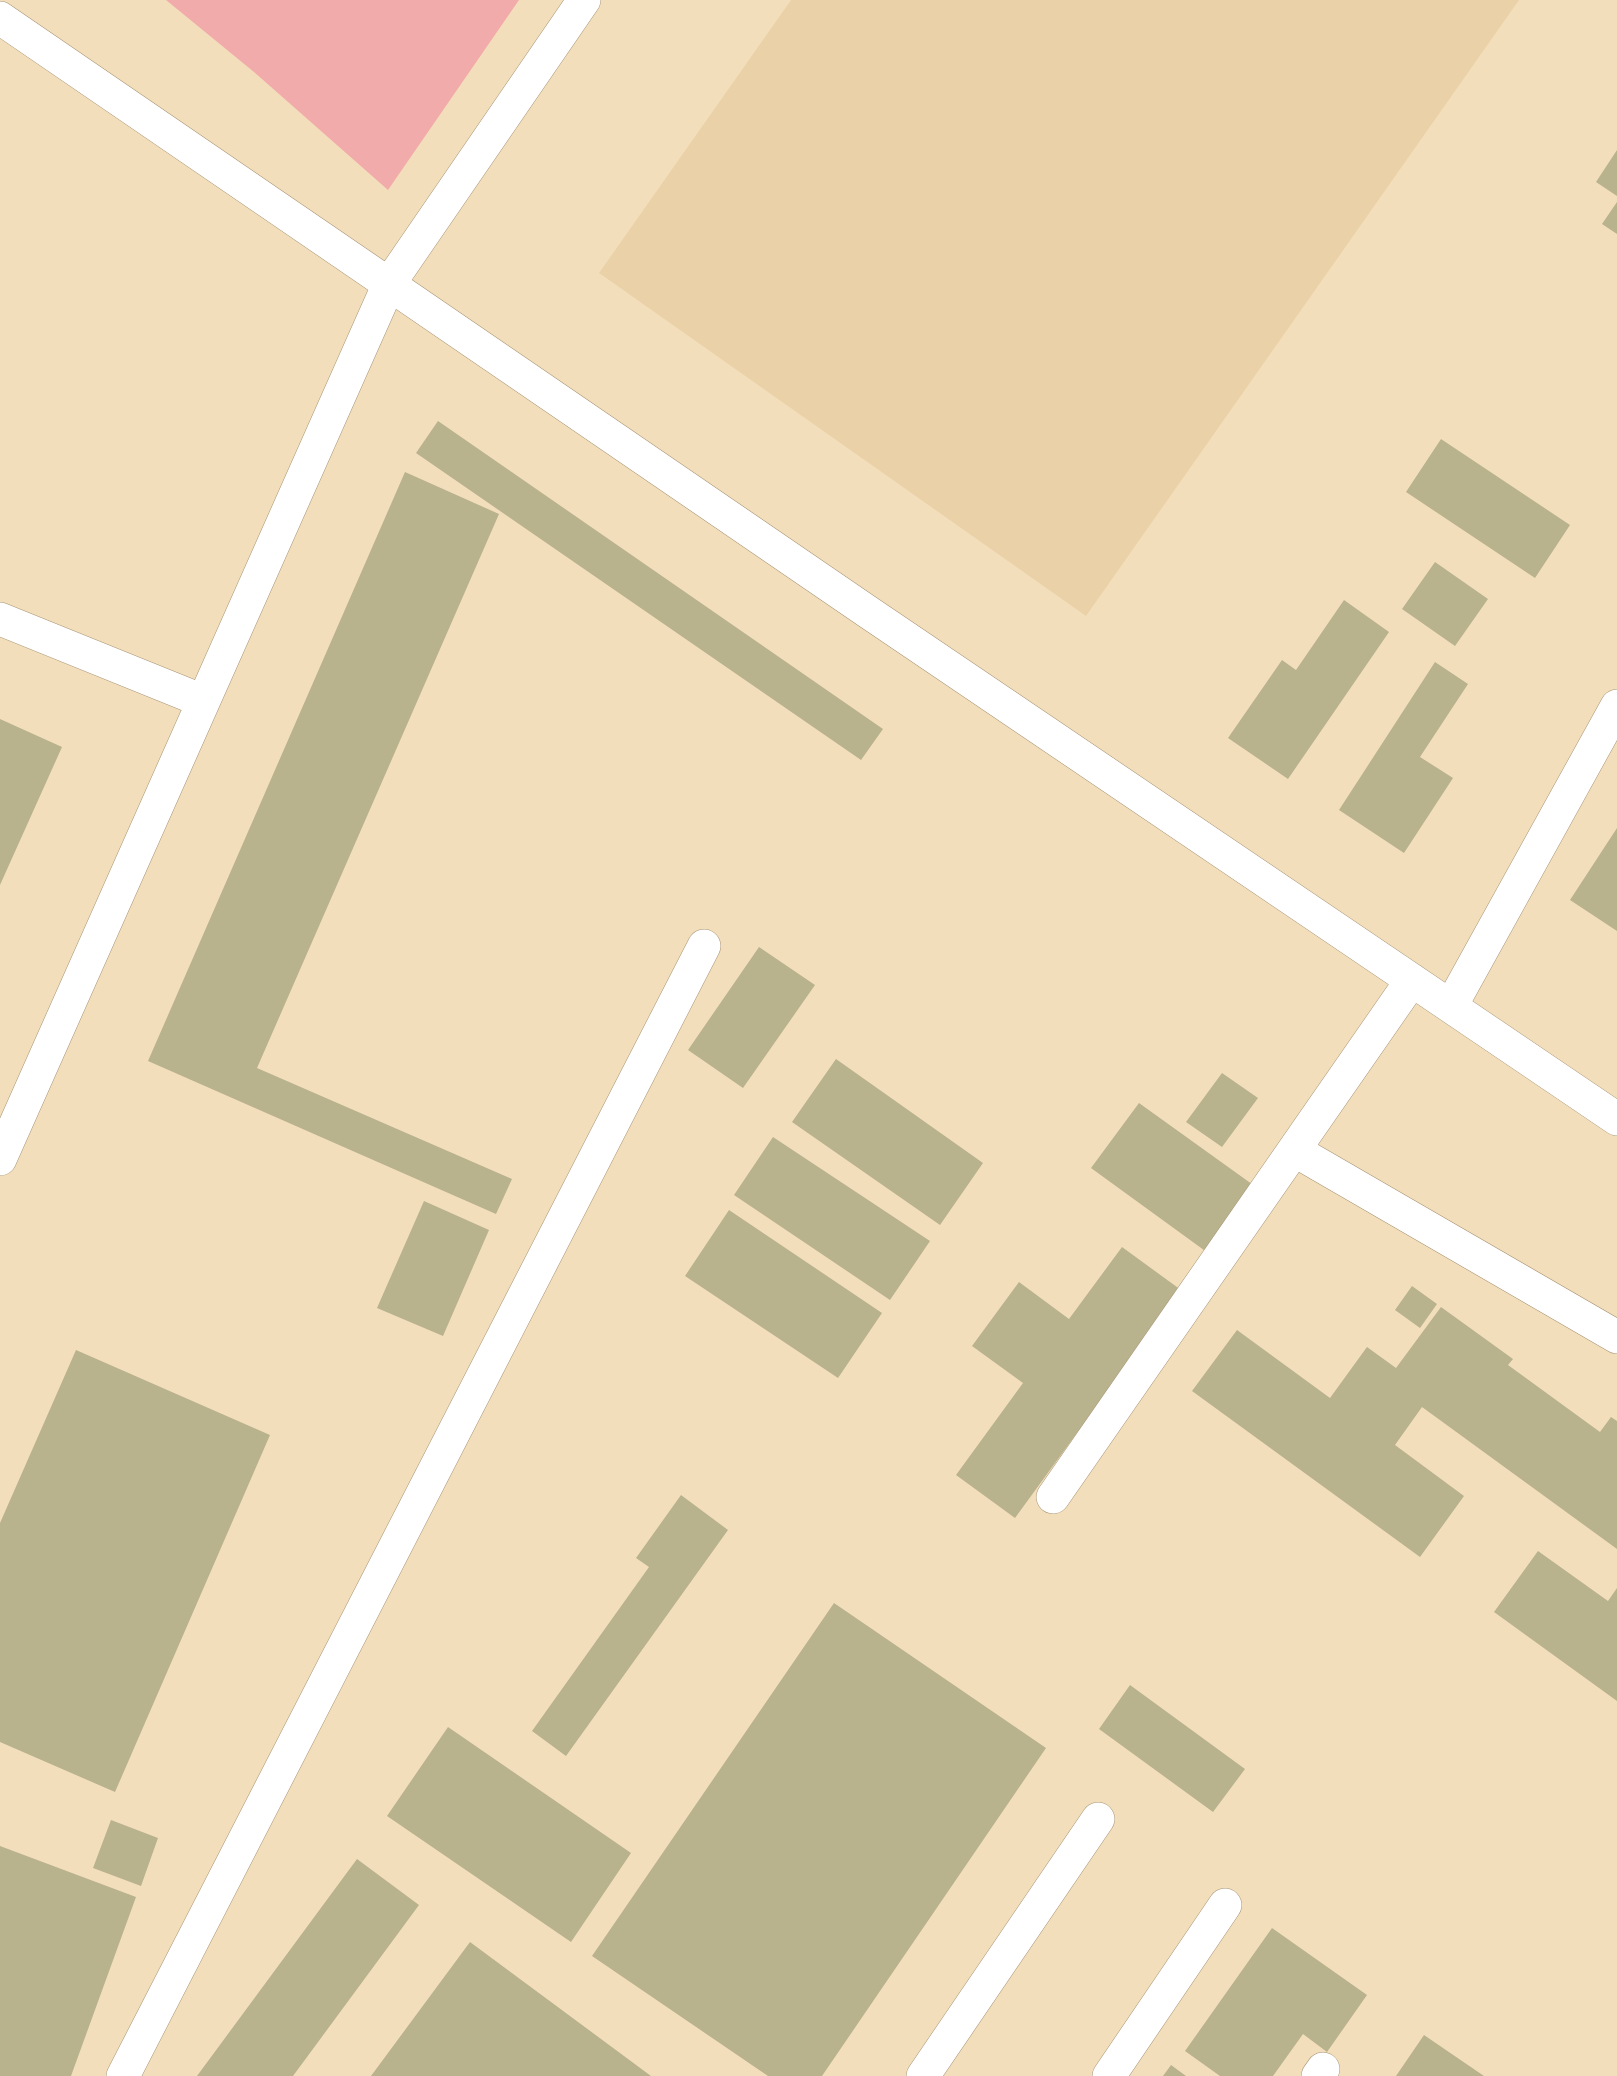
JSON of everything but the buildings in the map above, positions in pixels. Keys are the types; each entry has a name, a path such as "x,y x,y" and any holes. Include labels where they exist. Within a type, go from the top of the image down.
{"street":[{"path":"0,1159 389,284 585,0"},
{"path":"0,18 868,612 1617,1119"},
{"path":"0,619 203,702"},
{"path":"1451,1006 1617,706"},
{"path":"123,2076 704,946"},
{"path":"1053,1497 1412,980"},
{"path":"1294,1150 1617,1337"},
{"path":"923,2076 1098,1819"},
{"path":"1109,2076 1225,1905"}],"shaded area":[{"path":"166,0 519,0 388,190 254,72"},
{"path":"791,0 1519,0 1086,616 599,273"}]}
